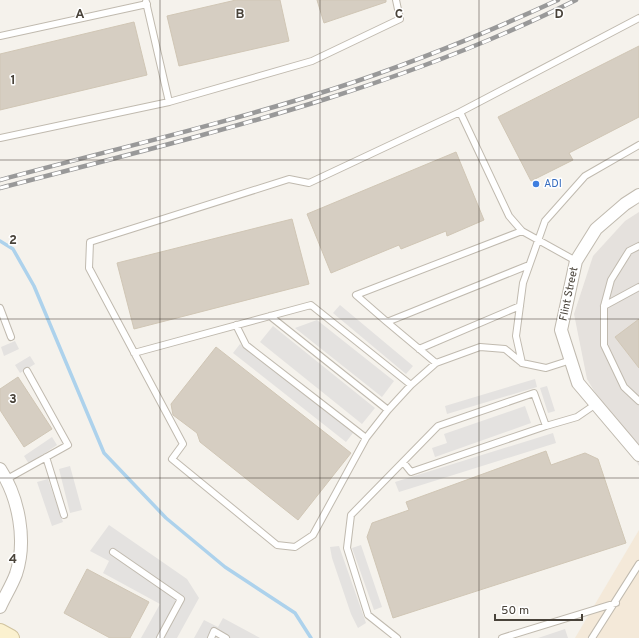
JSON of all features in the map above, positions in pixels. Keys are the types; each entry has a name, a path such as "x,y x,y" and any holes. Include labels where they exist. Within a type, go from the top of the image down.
{"street":[{"name":"Flint Street","path":"639,195 625,204 596,229 576,261 561,330 578,383 639,455"},
{"path":"0,607 16,573 21,550 17,508 3,474"},
{"path":"0,632 11,638"}],"lane":[{"path":"0,138 169,102 312,61 400,19 396,0"},
{"path":"0,36 147,2 169,102"},
{"path":"570,360 546,368 522,363 505,349 480,347 436,363 411,385 388,410 366,438 313,535 295,547 277,545 172,459 183,444 89,268 90,242 289,179 309,183 460,112 639,18"},
{"path":"460,112 509,216 522,232 576,261"},
{"path":"522,363 516,336 523,283 546,221 585,176 639,145"},
{"path":"436,363 356,295 522,232"},
{"path":"639,246 629,251 611,280 604,306 604,345 624,387 639,400"},
{"path":"386,322 529,265"},
{"path":"604,306 639,287"},
{"path":"134,353 311,305 411,385"},
{"path":"419,349 520,306"},
{"path":"0,308 11,337"},
{"path":"270,316 388,410"},
{"path":"236,325 246,345 366,438"},
{"path":"3,474 46,457 68,445 27,371"},
{"path":"397,638 368,615 347,548 351,515 438,426 534,393 546,426"},
{"path":"402,462 411,472 546,426 577,417 596,404"},
{"path":"46,457 64,514"},
{"path":"113,552 181,599 160,638"},
{"path":"592,638 616,603 639,564"},
{"path":"502,638 616,603"},
{"path":"210,638 214,632 226,638"}],"shaded area":[{"path":"639,212 639,466 587,379 574,314 593,256 625,221"},
{"path":"340,305 413,366 406,374 333,313"},
{"path":"317,320 394,381 382,397 295,328"},
{"path":"273,326 375,408 362,424 260,342"},
{"path":"15,341 19,349 4,356 1,347"},
{"path":"240,344 353,433 346,442 233,353"},
{"path":"30,356 35,364 20,373 15,365"},
{"path":"535,379 537,387 447,414 445,406"},
{"path":"547,386 555,411 548,413 540,388"},
{"path":"525,406 531,423 435,457 432,448 447,443 444,434"},
{"path":"553,433 556,443 399,492 395,482"},
{"path":"52,437 57,445 29,464 24,456"},
{"path":"70,466 82,510 70,513 59,469"},
{"path":"48,479 63,522 52,526 37,482"},
{"path":"109,525 187,579 199,598 177,638 141,638 160,604 103,573 109,561 90,551"},
{"path":"639,530 639,638 575,638"},
{"path":"361,545 382,607 374,610 352,548"},
{"path":"339,546 366,623 358,628 351,614 332,558 330,547"},
{"path":"223,618 260,638 194,638 204,620 218,627"},
{"path":"565,629 568,638 538,638"}],"building":[{"path":"236,0 280,0 289,41 179,66 167,16"},
{"path":"317,0 386,0 386,2 324,23"},
{"path":"134,22 147,75 0,110 0,54"},
{"path":"639,46 639,117 569,153 573,160 531,181 498,117"},
{"path":"456,152 484,220 447,236 446,231 401,249 399,245 331,273 307,214"},
{"path":"292,219 309,284 134,329 117,263"},
{"path":"639,319 639,368 615,337"},
{"path":"216,347 351,453 298,520 200,442 197,433 173,415 171,404"},
{"path":"18,377 52,429 24,447 0,410 0,389"},
{"path":"546,451 551,465 585,453 598,459 626,543 393,618 367,537 372,523 409,510 406,502"},
{"path":"87,569 149,602 130,638 110,638 64,613"}],"waterway":[{"path":"0,241 13,249 34,286 104,453 166,518 225,567 295,613 311,638"}],"railway":[{"path":"0,180 209,125 333,89 447,48 558,0"},
{"path":"0,188 220,130 366,86 437,61 507,32 576,0"}],"place":[{"name":"ADI","path":"536,184"}]}
